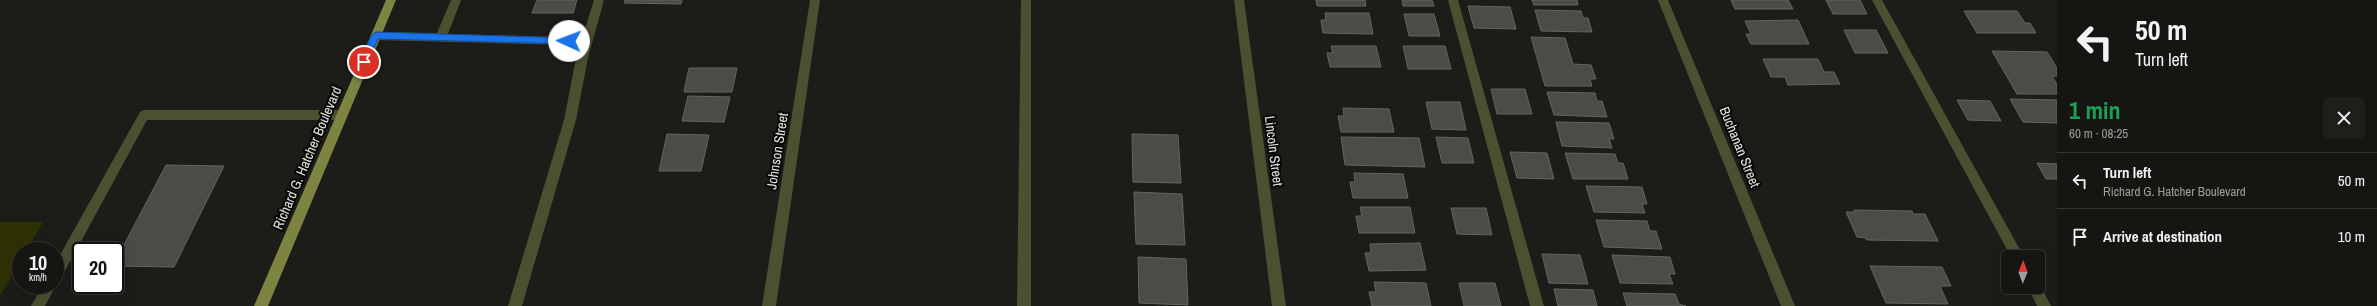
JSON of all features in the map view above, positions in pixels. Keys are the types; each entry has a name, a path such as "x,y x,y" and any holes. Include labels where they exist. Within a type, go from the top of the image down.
{"main road":[{"name":"Richard G. Hatcher Boulevard","path":"260,306 391,0"}],"street":[{"path":"441,37 456,0"},
{"path":"515,306 570,120 582,58 599,0"},
{"name":"Johnson Street","path":"769,306 815,0"},
{"path":"1024,306 1026,0"},
{"name":"Lincoln Street","path":"1239,0 1279,306"},
{"path":"1453,0 1537,306"},
{"name":"Buchanan Street","path":"1663,0 1788,306"},
{"path":"1877,0 2014,250"},
{"path":"376,36 569,41"},
{"path":"64,260 144,114 342,115"},
{"path":"38,306 45,294"},
{"path":"2038,294 2044,306"}],"green space":[{"path":"0,222 43,222 31,242 12,242 12,275 0,296"}],"building":[{"path":"537,0 577,0 573,13 532,13"},
{"path":"625,0 682,0 681,4 624,3"},
{"path":"1316,0 1365,0 1366,6 1317,6"},
{"path":"1402,0 1432,0 1434,6 1403,6"},
{"path":"1532,0 1577,0 1578,5 1534,5"},
{"path":"1731,0 1788,0 1793,9 1735,9"},
{"path":"1826,0 1860,0 1867,14 1833,14"},
{"path":"1468,6 1510,7 1516,29 1474,28"},
{"path":"1535,10 1581,11 1583,18 1588,18 1592,32 1541,31"},
{"path":"1964,11 2017,11 2025,23 2030,23 2036,33 1977,33"},
{"path":"1325,13 1369,13 1373,34 1323,33 1321,20 1326,20"},
{"path":"1404,14 1434,14 1440,36 1409,36"},
{"path":"1798,20 1809,44 1751,44 1746,34 1751,34 1745,21"},
{"path":"1844,30 1876,30 1888,53 1855,53"},
{"path":"1531,37 1565,38 1573,64 1591,65 1596,79 1590,79 1592,86 1545,86"},
{"path":"1331,46 1376,46 1381,67 1330,67 1327,53 1333,53"},
{"path":"1403,46 1445,46 1451,69 1408,69"},
{"path":"1992,51 2047,52 2057,68 2057,76 2052,76 2057,85 2057,94 2017,94"},
{"path":"1763,59 1818,59 1824,72 1834,72 1840,84 1788,85 1785,77 1771,77"},
{"path":"689,68 737,68 732,92 684,92"},
{"path":"1491,89 1525,89 1532,114 1497,114"},
{"path":"1547,92 1595,93 1597,101 1602,101 1607,117 1554,115"},
{"path":"688,96 730,97 724,122 682,121"},
{"path":"2010,99 2057,100 2057,123 2023,122"},
{"path":"1957,100 1990,101 2001,121 1968,120"},
{"path":"1426,102 1460,102 1466,130 1432,129"},
{"path":"1343,108 1389,109 1394,132 1341,132 1338,116 1344,116"},
{"path":"1556,122 1609,123 1614,139 1609,139 1612,148 1562,146"},
{"path":"667,134 709,135 701,171 659,171"},
{"path":"1132,134 1178,135 1181,183 1133,182"},
{"path":"1341,137 1419,138 1425,167 1345,165"},
{"path":"1436,137 1468,138 1474,163 1442,163"},
{"path":"1510,152 1547,153 1554,179 1517,178"},
{"path":"1565,153 1615,154 1618,163 1623,163 1628,179 1573,179"},
{"path":"2037,163 2057,164 2057,179 2046,179"},
{"path":"166,165 224,166 174,267 124,266 124,245"},
{"path":"1354,173 1403,174 1408,198 1353,198 1350,182 1355,182"},
{"path":"1586,186 1642,187 1647,204 1642,204 1645,213 1594,212"},
{"path":"1134,192 1182,194 1185,245 1136,244"},
{"path":"1360,207 1410,207 1415,233 1359,233 1356,216 1362,216"},
{"path":"1451,208 1486,208 1492,235 1457,234"},
{"path":"1854,210 1912,211 1913,214 1925,214 1938,241 1867,240 1866,238 1857,237 1846,212 1855,212"},
{"path":"1596,220 1647,221 1650,231 1656,231 1662,249 1604,247"},
{"path":"1420,243 1426,270 1369,271 1365,253 1371,253 1370,244"},
{"path":"1542,254 1580,255 1588,284 1549,283"},
{"path":"1612,255 1670,257 1675,274 1669,274 1673,284 1620,283"},
{"path":"1138,257 1186,259 1188,305 1139,303"},
{"path":"1870,266 1942,267 1951,286 1940,286 1948,304 1886,303"},
{"path":"1374,282 1426,283 1431,306 1372,306 1369,292 1376,292"},
{"path":"1459,283 1495,283 1501,306 1464,306"},
{"path":"1554,289 1593,290 1597,306 1558,306"},
{"path":"1623,293 1675,294 1679,304 1686,306 1627,306"}],"route":[{"path":"364,62 376,36 569,41"}]}
